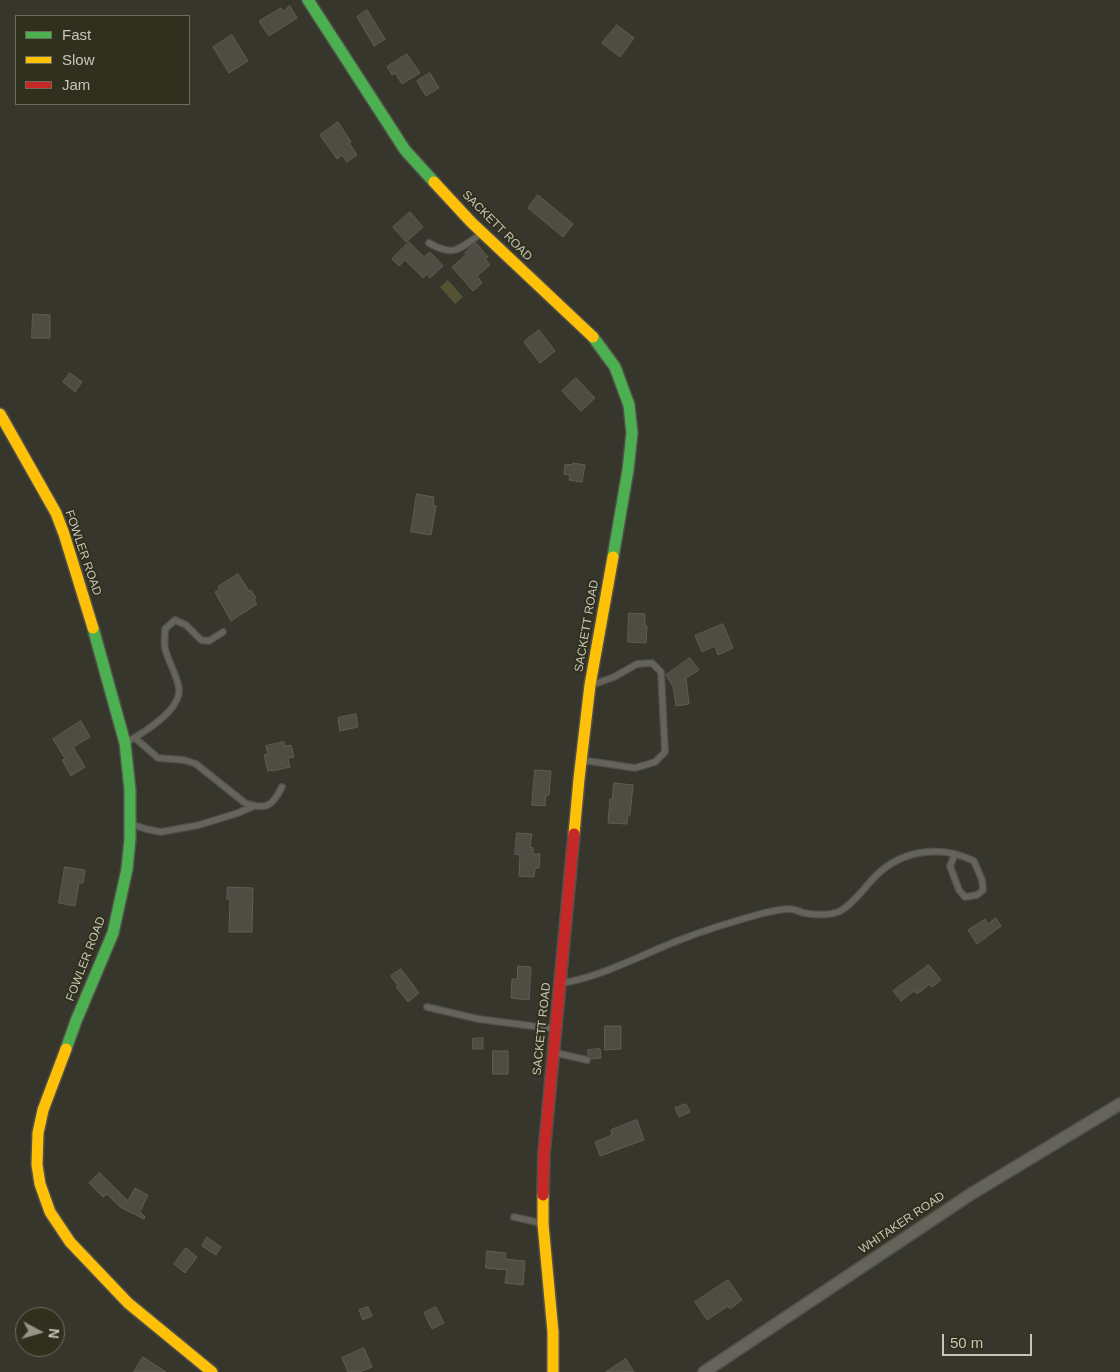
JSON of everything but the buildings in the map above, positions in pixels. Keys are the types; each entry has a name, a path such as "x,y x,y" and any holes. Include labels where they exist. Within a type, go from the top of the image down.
{"street":[{"name":"SACKETT ROAD","path":"308,0 405,150 482,233 592,336 615,367 629,405 632,433 628,470 590,685 579,779 544,1153 543,1224 553,1332 553,1372"},
{"name":"FOWLER ROAD","path":"0,414 56,513 130,740 131,824 125,884 113,933 98,974 76,1021 43,1110 36,1145 38,1174 42,1194 50,1212 70,1242 128,1303 212,1372"},
{"name":"WHITAKER ROAD","path":"704,1372 971,1194 1120,1104"}],"lane":[{"path":"429,243 441,250 453,251 461,248 482,233"},
{"path":"223,632 210,641 201,640 186,625 175,620 165,629 165,648 179,689 178,698 173,707 158,721 130,740 158,758 184,760 196,764 245,803 254,806 266,806 276,799 282,787"},
{"path":"582,760 635,768 655,762 665,752 661,672 652,663 637,664 614,677 590,685"},
{"path":"131,824 161,832 199,825 254,806"},
{"path":"561,983 609,970 677,941 738,920 776,910 790,909 825,915 840,911 854,899 874,876 898,859 920,852 944,852 955,854 964,856 974,861 982,880 983,890 977,895 965,897 959,890 950,866 955,854"},
{"path":"427,1006 478,1019 556,1029"},
{"path":"554,1053 587,1060"},
{"path":"514,1217 543,1224"}],"shaded area":[{"path":"448,280 463,297 455,304 440,287"}],"traffic: fast":[{"path":"308,0 405,150 434,182"},
{"path":"593,337 615,367 629,405 632,433 628,470 613,557"},
{"path":"66,1049 113,933 127,869 130,839 130,790 125,743 93,628"}],"traffic: slow":[{"path":"434,182 471,222 593,337"},
{"path":"0,414 56,513 93,628"},
{"path":"574,834 590,685 613,557"},
{"path":"66,1049 43,1110 38,1133 37,1165 40,1184 50,1212 70,1242 128,1303 212,1372"},
{"path":"543,1195 543,1224 553,1332 553,1372"}],"traffic: jam":[{"path":"543,1195 544,1153 574,834"}]}
